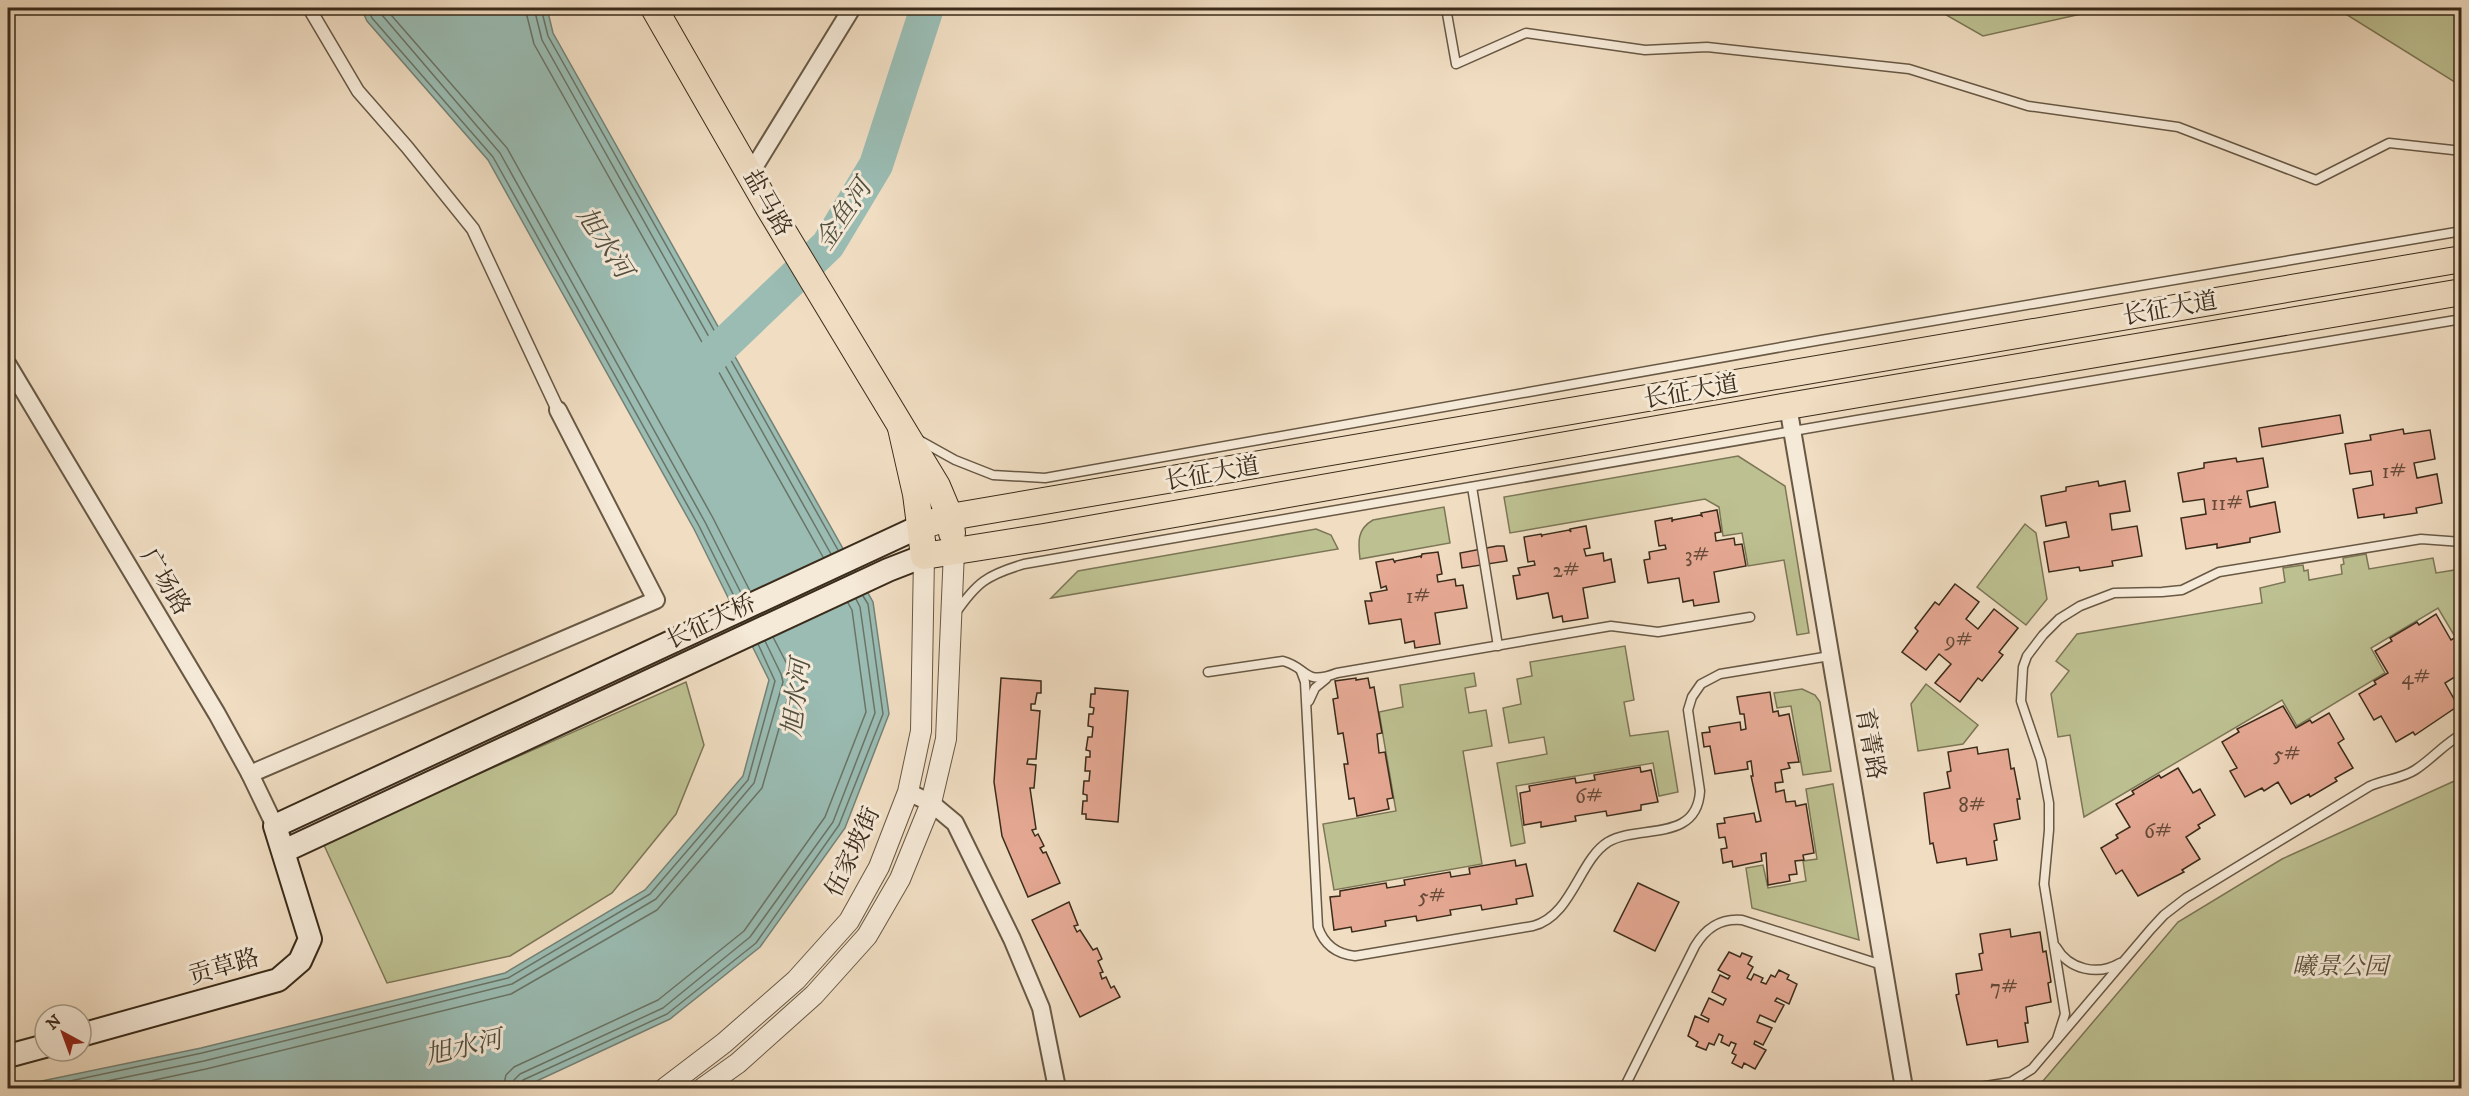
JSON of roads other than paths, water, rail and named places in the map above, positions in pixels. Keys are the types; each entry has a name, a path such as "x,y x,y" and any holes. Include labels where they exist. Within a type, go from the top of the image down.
{"main road":[{"name":"盐马路","path":"654,8 769,208 938,486 950,517 954,551"},
{"name":"长征大道","path":"921,526 950,517 2462,259"},
{"name":"长征大道","path":"924,556 1790,419 2462,292"},
{"path":"901,428 916,494 924,556"},
{"name":"长征大桥","path":"275,826 921,526"},
{"name":"长征大桥","path":"284,852 888,570 924,556"},
{"name":"贡草路","path":"93,1032 278,980 300,962 310,939 275,826"},
{"path":"8,1056 33,1049"}],"street":[{"path":"250,774 656,600 558,410 473,230 407,147 358,91 309,8"},
{"path":"750,174 852,8"},
{"name":"广场路","path":"8,365 250,774 275,826"},
{"name":"育菁路","path":"1790,419 1904,1089"},
{"name":"伍家坡街","path":"703,1089 738,1063 814,995 867,936 900,879 931,803 946,739 954,551"},
{"name":"伍家坡街","path":"665,1089 724,1043 796,980 849,921 879,867 908,792 921,730 924,556"},
{"path":"908,792 931,803 956,823 1012,939 1041,1008 1057,1089"}],"lane":[{"path":"1446,8 1456,64 1526,33 1645,50 1707,47 1909,69 2028,106 2178,128 2316,180 2389,143 2462,151"},
{"path":"901,428 928,446 993,475 1045,478 1833,338 2462,231"},
{"path":"950,622 971,591 994,573 1024,564 1472,487 1790,419 2462,318"},
{"path":"1472,487 1498,646"},
{"path":"2057,1039 2065,1014 2043,875 2049,830 2046,780 2037,745 2024,714 2020,691 2027,656 2043,634 2070,612 2090,601 2114,593 2172,592 2220,572 2421,539 2462,542"},
{"path":"1208,672 1277,661 1289,662 1301,672 1316,679 1337,673 1611,626 1658,632 1750,617"},
{"path":"1301,672 1305,682 1307,711 1318,927 1323,939 1331,948 1343,954 1362,956 1533,926 1547,921 1558,912 1607,843 1623,837 1675,827 1687,820 1693,813 1700,799 1700,791 1688,710 1692,696 1701,684 1720,674 1830,656"},
{"path":"1307,711 1315,688 1329,676"},
{"path":"1973,1089 2018,1079 2032,1069 2164,915 2186,898 2370,786 2404,776 2462,734"},
{"path":"1624,1089 1695,946 1702,934 1720,921 1742,920 1882,964"},
{"path":"2054,943 2058,951 2071,964 2088,970 2109,969 2127,957"}],"water":[{"name":"旭水河","path":"361,8 547,8 553,33 873,602 889,714 845,828 760,947 670,1019 526,1086 515,1088 8,1088 201,1048 505,973 645,890 743,776 769,680 694,529 488,160 367,21"}],"waterway":[{"name":"金鱼河","path":"694,373 828,245 876,165 927,8"}],"park label":[{"name":"曦景公园","path":"2340,967"}]}
